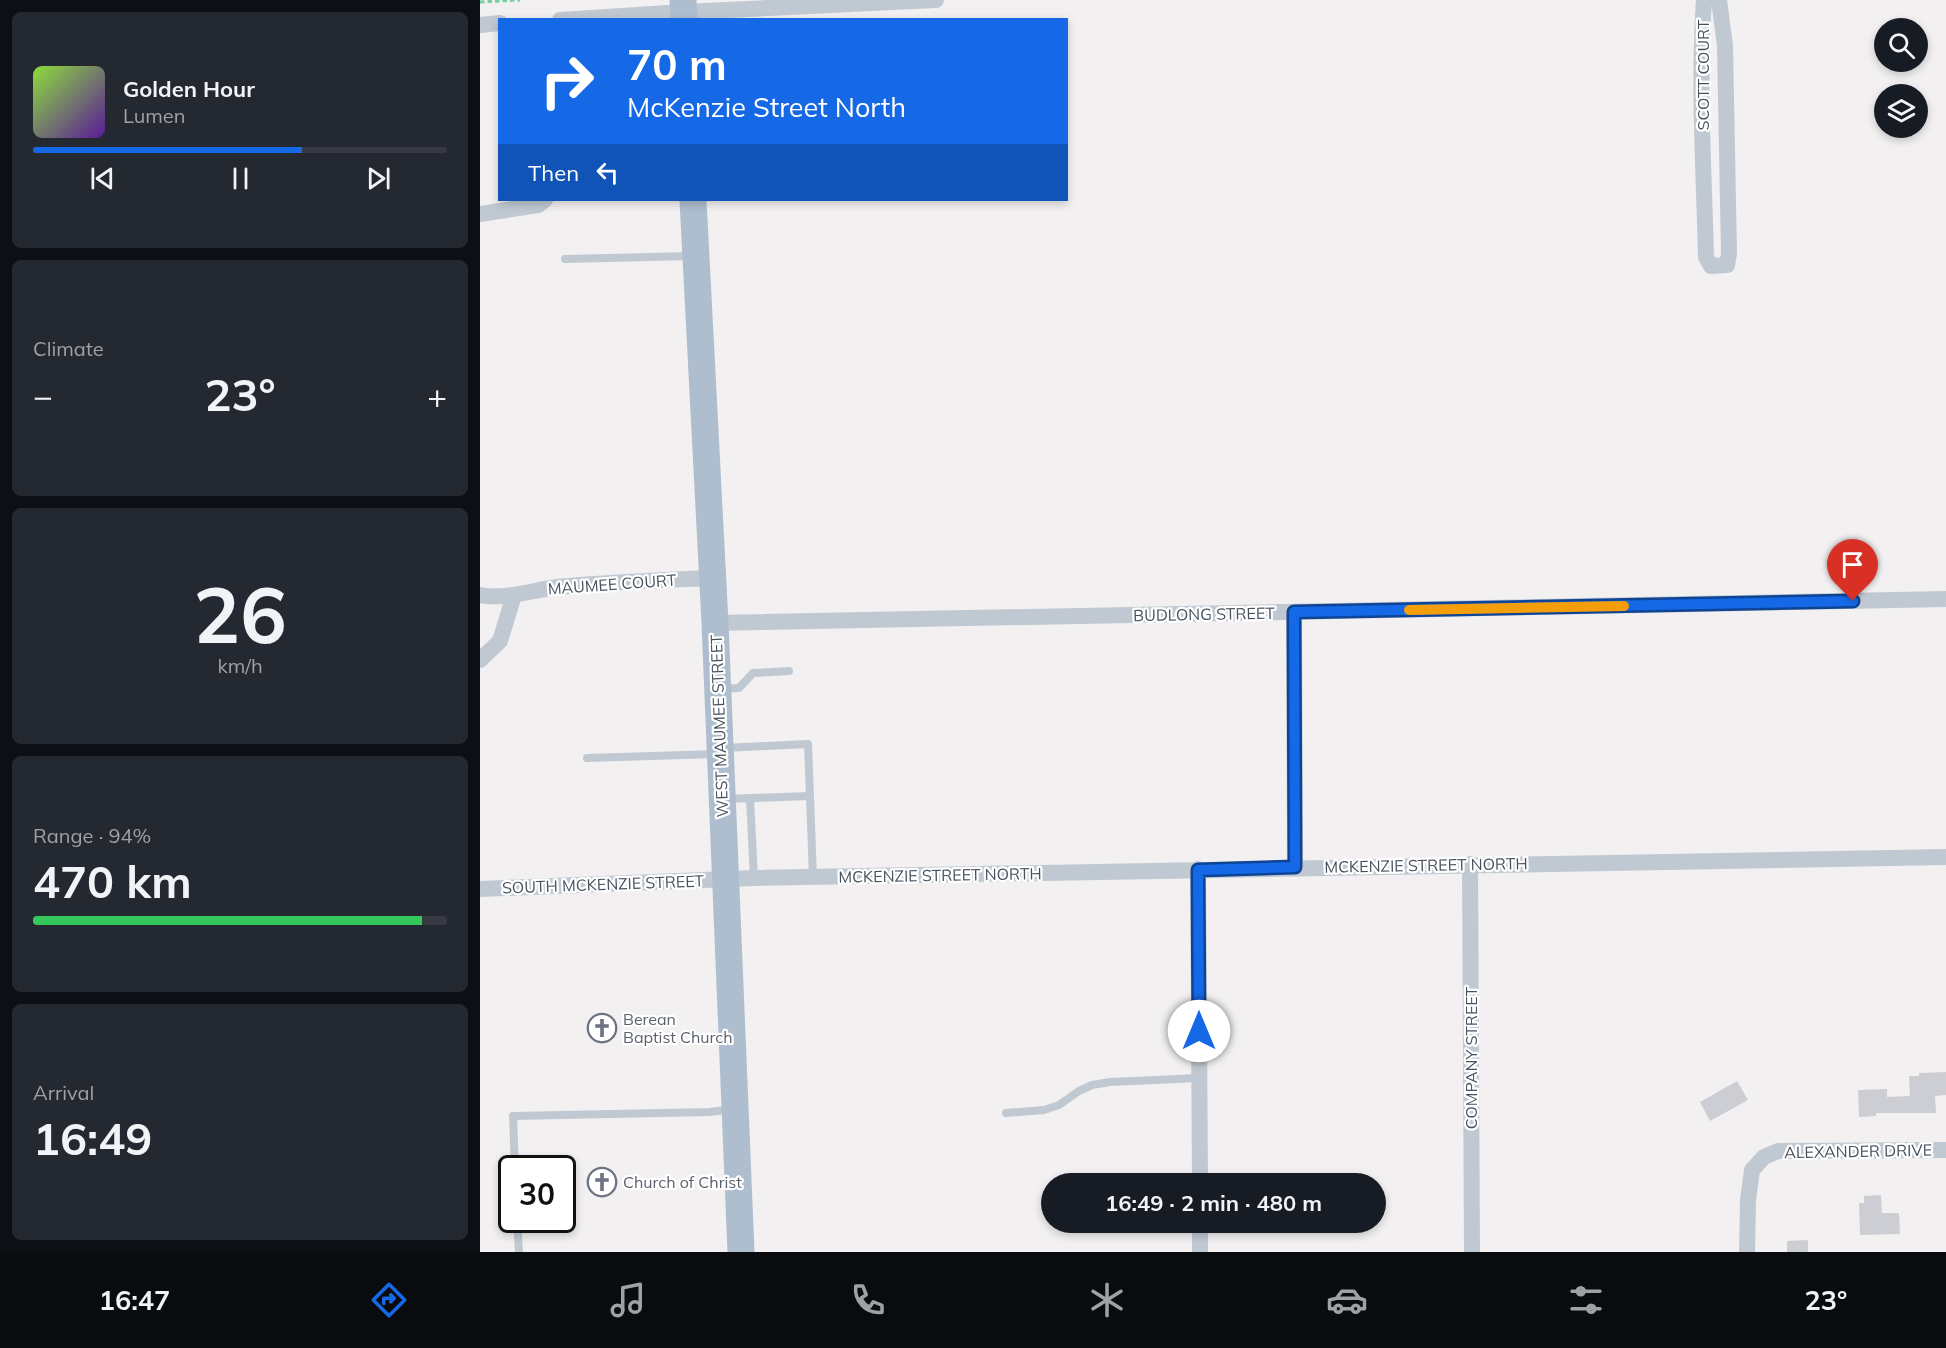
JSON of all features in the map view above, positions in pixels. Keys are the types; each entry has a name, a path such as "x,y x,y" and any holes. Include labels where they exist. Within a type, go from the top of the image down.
{"main road":[{"name":"WEST MAUMEE STREET","path":"693,201 715,623 741,1252"}],"street":[{"path":"585,18 683,10 936,0"},
{"name":"SCOTT COURT","path":"1704,0 1701,47 1703,150 1706,257 1711,266 1727,265 1729,254 1725,46 1719,0"},
{"path":"480,25 498,23"},
{"name":"SCOTT COURT","path":"1703,150 1727,150"},
{"path":"480,214 538,205 544,201"},
{"name":"MAUMEE COURT","path":"480,595 491,597 514,595 543,589 624,580 711,578"},
{"path":"480,660 500,641 514,595"},
{"name":"BUDLONG STREET","path":"715,623 1946,599"},
{"path":"1294,612 1295,867"},
{"name":"MCKENZIE STREET NORTH","path":"725,879 1946,857"},
{"name":"COMPANY STREET","path":"1470,864 1472,1252"},
{"path":"1198,870 1200,1173"},
{"name":"SOUTH MCKENZIE STREET","path":"480,889 725,879"},
{"name":"ALEXANDER DRIVE","path":"1747,1252 1748,1200 1752,1170 1764,1157 1778,1151 1946,1150"},
{"path":"1200,1233 1200,1252"}],"lane":[{"path":"565,259 695,256"},
{"path":"717,690 739,688 753,673 789,671"},
{"path":"587,758 808,744 813,878"},
{"path":"722,799 810,796"},
{"path":"750,798 754,879"},
{"path":"1006,1113 1044,1110 1059,1105 1092,1085 1199,1078"},
{"path":"514,1155 513,1116 710,1112 735,1108"},
{"path":"518,1233 519,1252"}],"path":[{"path":"480,2 520,0"}],"building":[{"path":"1946,1072 1946,1095 1935,1096 1936,1113 1876,1113 1876,1116 1859,1117 1858,1090 1887,1089 1887,1097 1910,1096 1909,1076 1919,1076 1919,1073"},
{"path":"1737,1081 1748,1100 1710,1121 1700,1102"},
{"path":"1881,1195 1882,1213 1899,1213 1900,1234 1860,1235 1859,1203 1864,1203 1864,1196"},
{"path":"1808,1240 1808,1252 1787,1252 1787,1241"}],"slow traffic":[{"path":"1409,610 1624,606"}],"place":[{"name":"Berean Baptist Church","path":"602,1028"},
{"name":"Church of Christ","path":"602,1182"}],"route":[{"path":"1199,1031 1198,870 1295,867 1294,612 1853,601"}]}
